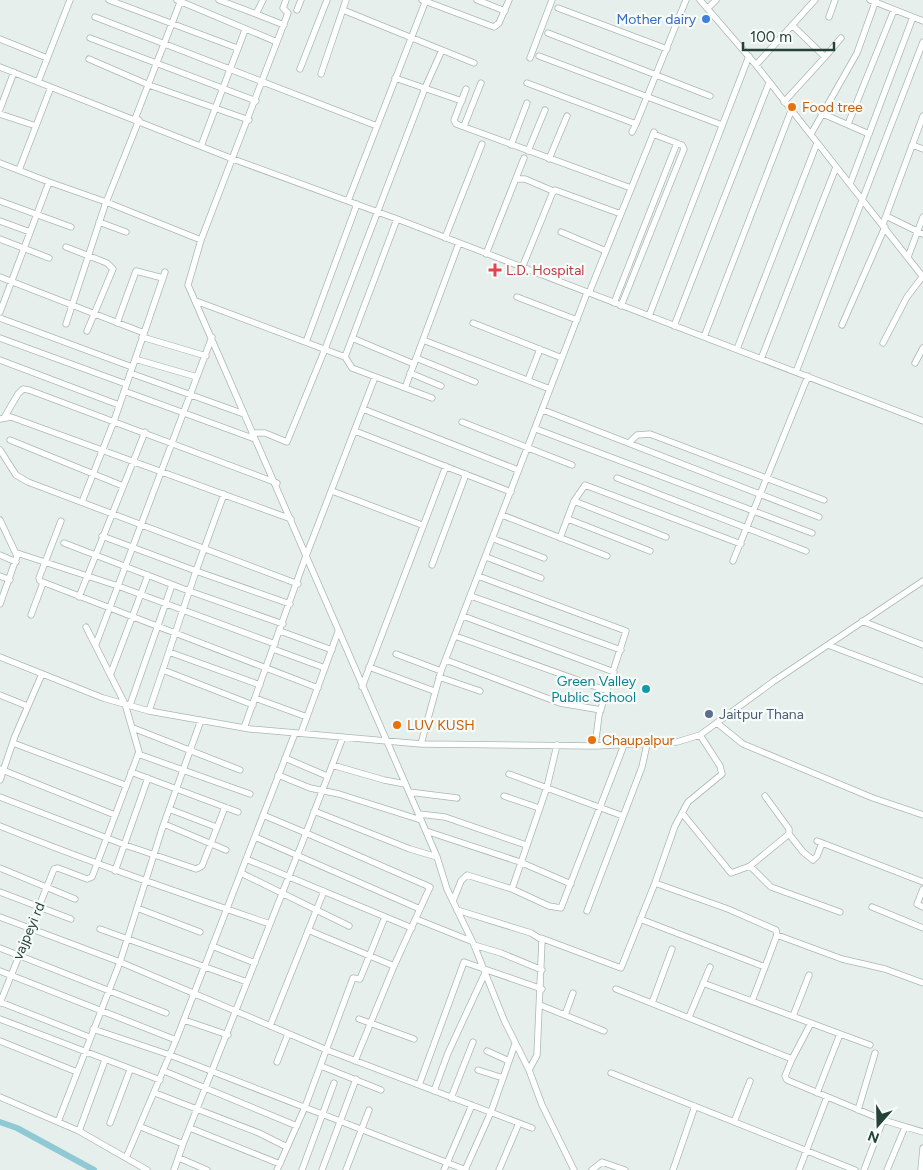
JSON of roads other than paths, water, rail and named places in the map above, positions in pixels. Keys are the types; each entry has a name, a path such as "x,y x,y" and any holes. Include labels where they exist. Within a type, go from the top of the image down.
{"street":[{"path":"38,82 70,0"},
{"path":"109,0 172,26 237,48"},
{"path":"66,324 106,202 180,0 245,30 277,42"},
{"path":"219,0 284,25"},
{"path":"256,14 263,0"},
{"path":"286,0 283,8 288,13 284,25 249,120 201,240 188,280 338,632 422,820 453,901 529,1070 542,1105 574,1170"},
{"path":"297,10 301,0"},
{"path":"300,69 327,0"},
{"path":"321,74 346,0"},
{"path":"348,201 424,0 494,27 499,23 509,0"},
{"path":"477,0 505,10"},
{"path":"530,58 552,0"},
{"path":"632,132 657,76 686,0"},
{"path":"700,0 749,56 923,276 907,297 883,343"},
{"path":"708,8 716,0"},
{"path":"756,65 815,0"},
{"path":"829,17 835,0"},
{"path":"810,134 857,53 874,1 923,21"},
{"path":"558,8 667,49"},
{"path":"343,10 474,63"},
{"path":"848,124 894,10"},
{"path":"850,184 912,17"},
{"path":"95,18 377,126"},
{"path":"792,25 825,57"},
{"path":"201,146 221,89 245,30"},
{"path":"548,33 710,96"},
{"path":"90,38 256,101"},
{"path":"784,102 841,38"},
{"path":"0,39 47,58"},
{"path":"796,372 923,42"},
{"path":"124,391 184,414 254,436 265,433 287,442 325,349 425,88 442,50"},
{"path":"539,56 722,125"},
{"path":"649,316 749,56"},
{"path":"89,59 149,85 249,120"},
{"path":"0,67 233,159 397,219 808,376 923,422"},
{"path":"0,109 14,72"},
{"path":"396,78 462,101"},
{"path":"464,126 481,83"},
{"path":"527,83 636,124"},
{"path":"674,326 769,83"},
{"path":"19,170 51,87"},
{"path":"466,89 454,121 528,152 631,188"},
{"path":"511,145 527,103"},
{"path":"528,152 545,110"},
{"path":"704,337 791,110"},
{"path":"821,113 869,134"},
{"path":"0,114 36,126"},
{"path":"549,159 567,116"},
{"path":"842,325 884,226 923,116"},
{"path":"421,744 434,691 462,616 494,539 518,470 536,429 577,320 653,133 678,143 684,149 621,306"},
{"path":"614,303 678,143"},
{"path":"737,350 817,143"},
{"path":"445,238 482,144"},
{"path":"912,145 923,149"},
{"path":"486,254 524,158"},
{"path":"0,163 106,202 201,240"},
{"path":"761,358 836,167"},
{"path":"516,178 524,179 553,191 561,191 621,214"},
{"path":"0,312 50,182"},
{"path":"522,268 553,191"},
{"path":"0,201 71,227"},
{"path":"306,342 357,204"},
{"path":"886,216 920,233"},
{"path":"908,257 920,233 923,217"},
{"path":"346,357 397,219"},
{"path":"0,221 30,232"},
{"path":"99,222 126,232"},
{"path":"561,232 606,251"},
{"path":"0,239 49,258"},
{"path":"405,388 459,243"},
{"path":"66,247 107,263 113,269 87,331"},
{"path":"82,502 114,421 164,275 136,271 117,323"},
{"path":"0,277 143,335 206,356"},
{"path":"517,296 577,320"},
{"path":"196,301 346,357 352,368 432,398"},
{"path":"0,318 131,370 190,396 244,414"},
{"path":"473,323 562,358"},
{"path":"0,338 126,384"},
{"path":"96,644 212,338"},
{"path":"352,338 475,382"},
{"path":"423,340 550,389"},
{"path":"915,363 923,348"},
{"path":"528,380 540,349"},
{"path":"135,359 197,377"},
{"path":"0,360 119,405"},
{"path":"410,374 441,386"},
{"path":"734,561 808,376"},
{"path":"244,728 298,584 306,556 375,377"},
{"path":"276,483 145,432 24,389 18,394 2,417 103,449 291,518"},
{"path":"363,409 518,470"},
{"path":"543,410 819,516"},
{"path":"462,422 572,465"},
{"path":"536,429 812,533"},
{"path":"355,431 511,492"},
{"path":"79,597 145,432"},
{"path":"628,443 637,435 650,434 824,500"},
{"path":"10,440 123,486"},
{"path":"0,450 10,468 20,478 298,584"},
{"path":"362,687 446,466"},
{"path":"432,565 466,474"},
{"path":"617,478 806,551"},
{"path":"560,538 574,501 582,486 587,485 741,544"},
{"path":"332,491 422,525"},
{"path":"150,711 182,611 224,494"},
{"path":"574,501 666,537"},
{"path":"502,515 606,556"},
{"path":"568,519 650,551"},
{"path":"0,520 17,553 16,562 10,580 2,593 0,604"},
{"path":"62,520 39,578 43,583 318,688"},
{"path":"102,536 290,604"},
{"path":"494,539 544,558"},
{"path":"64,543 172,585 283,624"},
{"path":"17,553 118,586 325,668"},
{"path":"0,555 16,562"},
{"path":"486,557 541,578"},
{"path":"0,576 10,580"},
{"path":"111,673 148,576"},
{"path":"478,576 623,629 626,633 601,710 595,746"},
{"path":"0,657 42,674 150,711 244,728 421,744 595,746 677,742 700,735 862,621 923,581"},
{"path":"31,615 43,583"},
{"path":"127,704 172,585"},
{"path":"470,596 621,650"},
{"path":"462,616 614,672"},
{"path":"862,621 923,645"},
{"path":"86,627 127,704 138,754 125,785 98,865"},
{"path":"280,631 332,650"},
{"path":"126,1158 164,1071 278,775 307,717 338,632"},
{"path":"455,636 608,691"},
{"path":"828,645 923,681"},
{"path":"169,652 260,685"},
{"path":"396,654 480,692"},
{"path":"446,660 560,703 601,710"},
{"path":"369,667 434,691"},
{"path":"163,670 253,705"},
{"path":"0,780 2,769 42,674"},
{"path":"0,695 27,706"},
{"path":"255,698 307,717"},
{"path":"58,1122 120,962 169,809 201,720"},
{"path":"717,723 743,744 873,798 923,815"},
{"path":"133,728 240,770"},
{"path":"457,910 541,938 620,968 682,813 694,796 722,774 720,766 700,735"},
{"path":"174,1170 343,737"},
{"path":"13,743 125,785"},
{"path":"587,911 642,767 647,744"},
{"path":"512,888 547,787 557,745"},
{"path":"453,901 461,881 467,875 512,888 559,909 563,905 624,745"},
{"path":"138,754 250,794"},
{"path":"285,758 327,776"},
{"path":"332,765 405,784"},
{"path":"2,769 115,815"},
{"path":"131,772 238,812"},
{"path":"508,774 602,806 623,816"},
{"path":"278,775 321,791 339,794 422,820"},
{"path":"116,871 148,778"},
{"path":"409,792 456,798"},
{"path":"504,796 539,808"},
{"path":"765,796 789,829 789,834 803,852 813,860 817,856 819,842 923,882"},
{"path":"0,797 154,856 199,869 202,866 225,807"},
{"path":"169,809 216,827"},
{"path":"314,811 410,850 437,857"},
{"path":"682,813 707,841 729,871 736,872 750,866 789,834"},
{"path":"419,814 446,817 526,845"},
{"path":"263,815 430,887 354,1061"},
{"path":"164,824 226,850"},
{"path":"0,826 98,865 270,924"},
{"path":"426,831 520,862 571,884"},
{"path":"255,837 420,909"},
{"path":"246,859 412,928"},
{"name":"vajpeyi rd","path":"0,1002 56,868 90,879 98,865"},
{"path":"750,866 771,887 840,912"},
{"path":"0,868 75,899"},
{"path":"241,873 349,926"},
{"path":"655,883 728,909 776,930 777,935 752,1001"},
{"path":"923,889 917,904 923,907"},
{"path":"270,1026 324,890"},
{"path":"0,892 71,919"},
{"path":"872,907 923,928"},
{"path":"137,908 200,932"},
{"path":"0,917 120,962 354,1061 532,1128"},
{"path":"190,1128 279,1167 305,1107 353,978 360,979 385,917"},
{"path":"416,918 542,970"},
{"path":"640,919 765,967"},
{"path":"100,929 205,965 247,982"},
{"path":"308,930 394,966"},
{"path":"777,935 842,960 885,970 923,983"},
{"path":"529,1070 537,1059 542,989 543,944 541,938"},
{"path":"212,946 255,963"},
{"path":"0,948 166,1012"},
{"path":"652,1003 672,949"},
{"path":"419,1085 464,962 542,989"},
{"path":"689,1018 710,967"},
{"path":"434,1091 484,970"},
{"path":"0,971 176,1040"},
{"path":"793,1016 809,975"},
{"path":"703,983 870,1045"},
{"path":"616,989 792,1059"},
{"path":"565,1015 572,993"},
{"path":"0,1002 90,1036"},
{"path":"540,1006 604,1031"},
{"path":"0,1019 160,1080"},
{"path":"359,1019 414,1040"},
{"path":"184,1020 228,1035"},
{"path":"811,1023 792,1059 786,1079 883,1120 923,1132"},
{"path":"93,1029 170,1055 466,1170 491,1112 516,1044"},
{"path":"277,1062 288,1034"},
{"path":"817,1093 840,1034"},
{"path":"0,1041 77,1072"},
{"path":"452,1098 473,1042"},
{"path":"487,1051 509,1061"},
{"path":"858,1110 875,1054"},
{"path":"79,1131 105,1060"},
{"path":"321,1066 381,1090"},
{"path":"110,1123 130,1070"},
{"path":"478,1070 503,1078"},
{"path":"164,1071 297,1126"},
{"path":"611,1074 855,1170"},
{"path":"322,1170 356,1079"},
{"path":"734,1122 750,1082"},
{"path":"302,1170 334,1083"},
{"path":"155,1093 259,1133 287,1147"},
{"path":"0,1097 79,1131 147,1170"},
{"path":"800,1170 827,1097"},
{"path":"444,1170 472,1105"},
{"path":"673,1170 695,1106"},
{"path":"346,1170 369,1110"},
{"path":"864,1170 883,1120"},
{"path":"499,1170 519,1123"},
{"path":"141,1127 183,1144"},
{"path":"887,1170 905,1127"},
{"path":"921,1170 923,1148"},
{"path":"179,1158 207,1170"},
{"path":"592,1170 602,1162 625,1170"}],"waterway":[{"path":"0,1122 17,1128 94,1170"}],"place":[{"name":"Mother dairy","path":"706,19"},
{"name":"Food tree","path":"792,107"},
{"name":"L.D. Hospital","path":"495,270"},
{"name":"Green Valley Public School","path":"646,689"},
{"name":"Jaitpur Thana","path":"709,714"},
{"name":"LUV KUSH","path":"397,725"},
{"name":"Chaupalpur","path":"592,740"}]}
